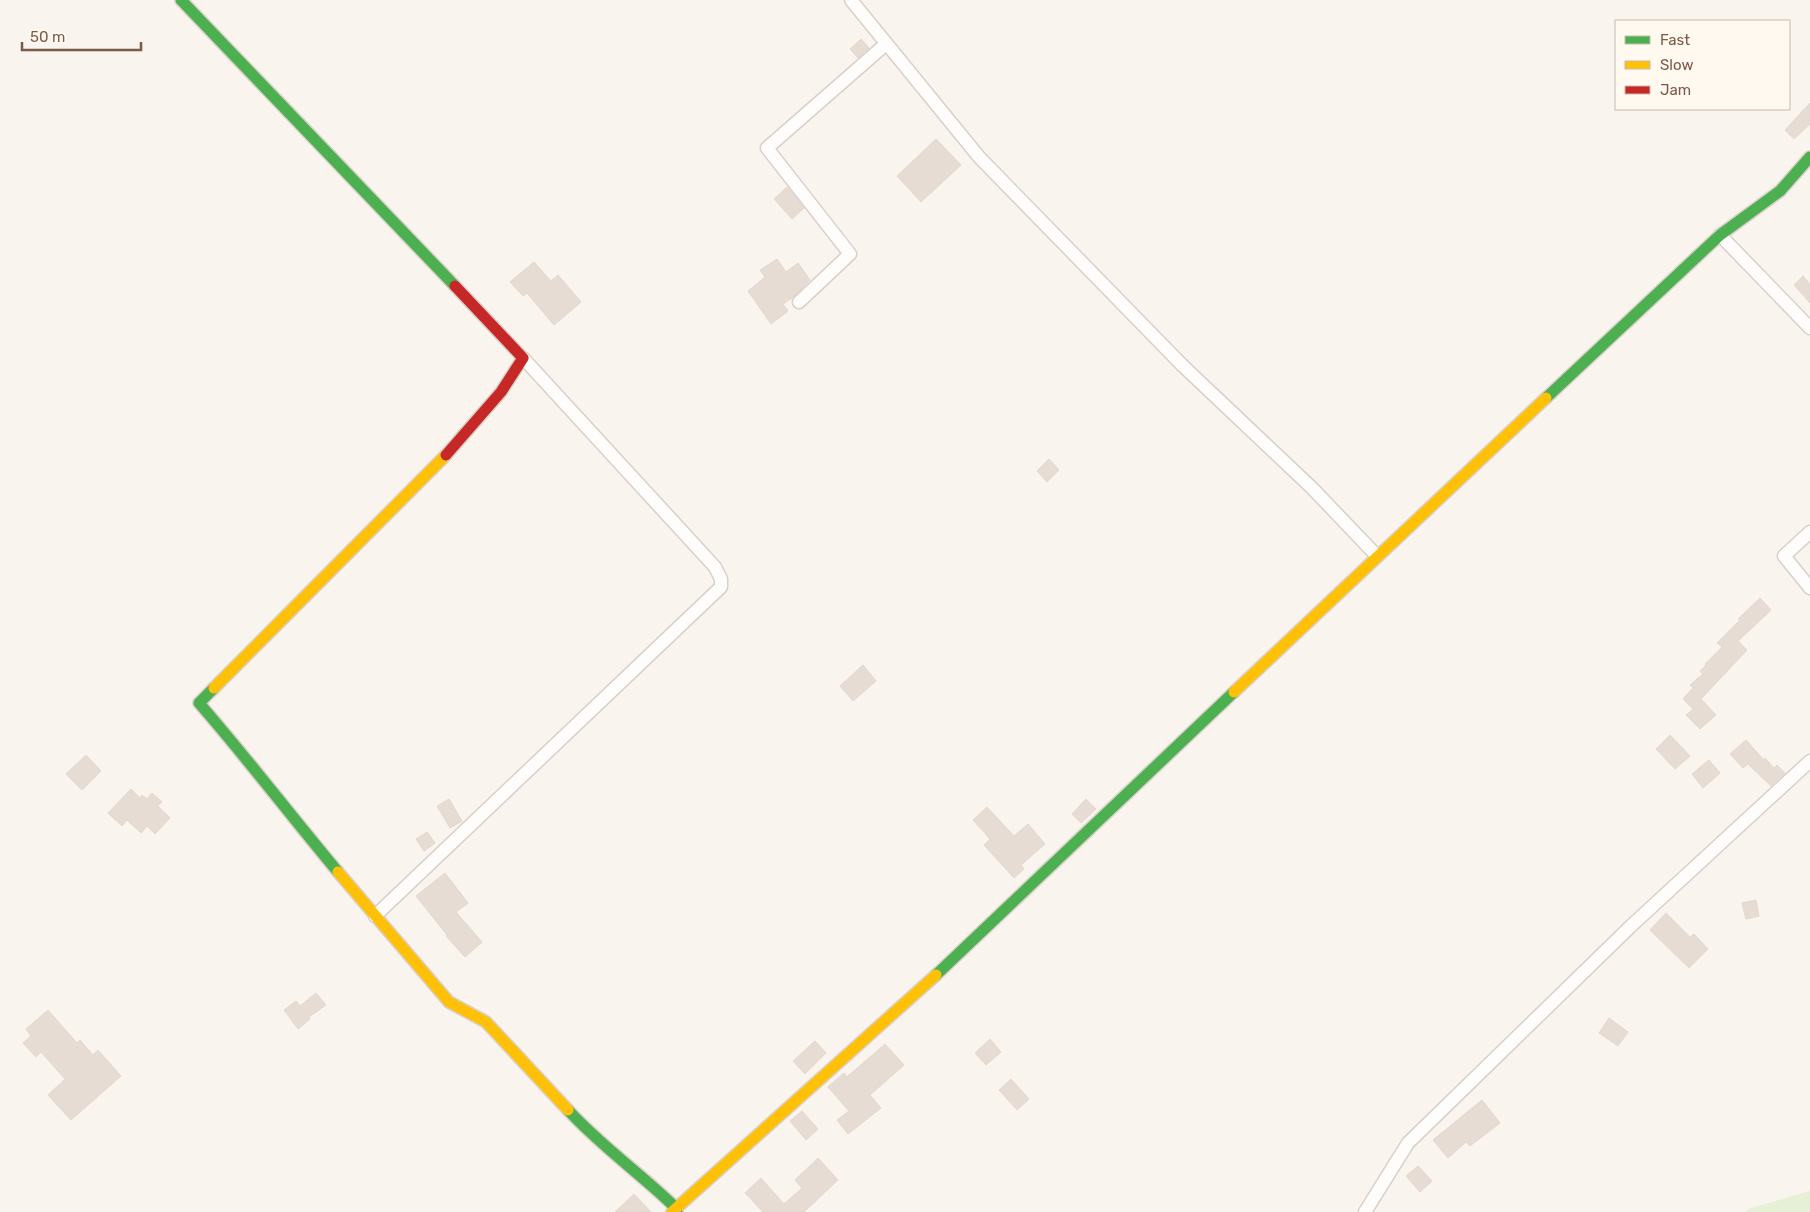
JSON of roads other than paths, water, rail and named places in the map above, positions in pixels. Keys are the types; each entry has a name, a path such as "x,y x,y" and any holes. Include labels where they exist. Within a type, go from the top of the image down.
{"street":[{"path":"181,0 523,358 715,567 721,579 721,587 375,916"},
{"path":"851,0 979,157 1182,365 1312,488 1377,556"},
{"path":"799,302 850,254 767,148 886,44"},
{"path":"523,358 502,392 459,442 199,702 279,801 449,1002 486,1022 589,1133 654,1187 675,1211 972,942 1377,556 1720,235 1780,191 1810,157"},
{"path":"1720,235 1810,328"},
{"path":"1810,532 1784,556 1810,588"},
{"path":"1365,1212 1408,1143 1631,926 1810,761"}]}
